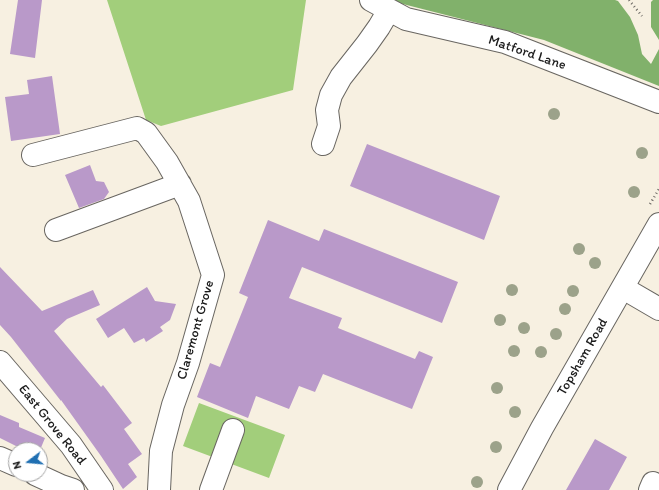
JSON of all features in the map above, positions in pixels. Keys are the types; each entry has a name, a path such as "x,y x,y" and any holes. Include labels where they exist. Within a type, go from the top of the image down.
{"street":[{"name":"Matford Lane","path":"380,5 406,19 505,42 659,102"},
{"path":"324,144 329,126 327,110 332,95 342,77 379,27 380,5"},
{"name":"Claremont Grove","path":"33,155 137,128 146,133 167,162 189,201 213,275 188,363 173,405 161,451 159,490"},
{"path":"56,230 180,184"},
{"name":"Topsham Road","path":"509,490 542,428 659,224"},
{"path":"623,288 659,309"},
{"name":"East Grove Road","path":"0,362 71,445 102,490"},
{"path":"211,490 233,430"},
{"path":"48,480 73,490"}],"path":[{"path":"629,0 642,16"}],"green space":[{"path":"107,0 306,0 293,90 161,126 146,120"},
{"path":"390,0 615,0 618,1 630,17 638,35 642,54 651,64 659,49 659,86 544,40"},
{"path":"653,0 659,0 659,40 651,27 651,2"},
{"path":"199,403 285,435 269,478 183,446"}],"building":[{"path":"18,0 42,0 35,58 10,54"},
{"path":"52,76 60,134 11,141 5,97 29,94 27,80"},
{"path":"367,144 500,196 484,240 350,186"},
{"path":"90,165 96,181 104,182 109,192 104,199 79,208 65,175"},
{"path":"268,220 319,241 324,229 458,282 442,323 302,267 289,298 342,318 338,328 415,359 419,351 433,357 412,409 323,374 315,392 299,386 289,409 256,396 248,418 197,397 210,363 220,367 248,297 239,293"},
{"path":"0,267 42,311 93,290 100,305 67,319 54,331 101,387 103,385 132,423 124,429 142,454 128,464 137,477 123,489 61,400 0,325"},
{"path":"147,287 155,301 176,304 170,320 160,327 163,331 146,342 144,338 134,343 124,328 108,338 96,319"},
{"path":"0,415 19,423 19,427 45,438 43,442 8,442 0,438"},
{"path":"595,439 627,457 609,490 566,490"}]}
